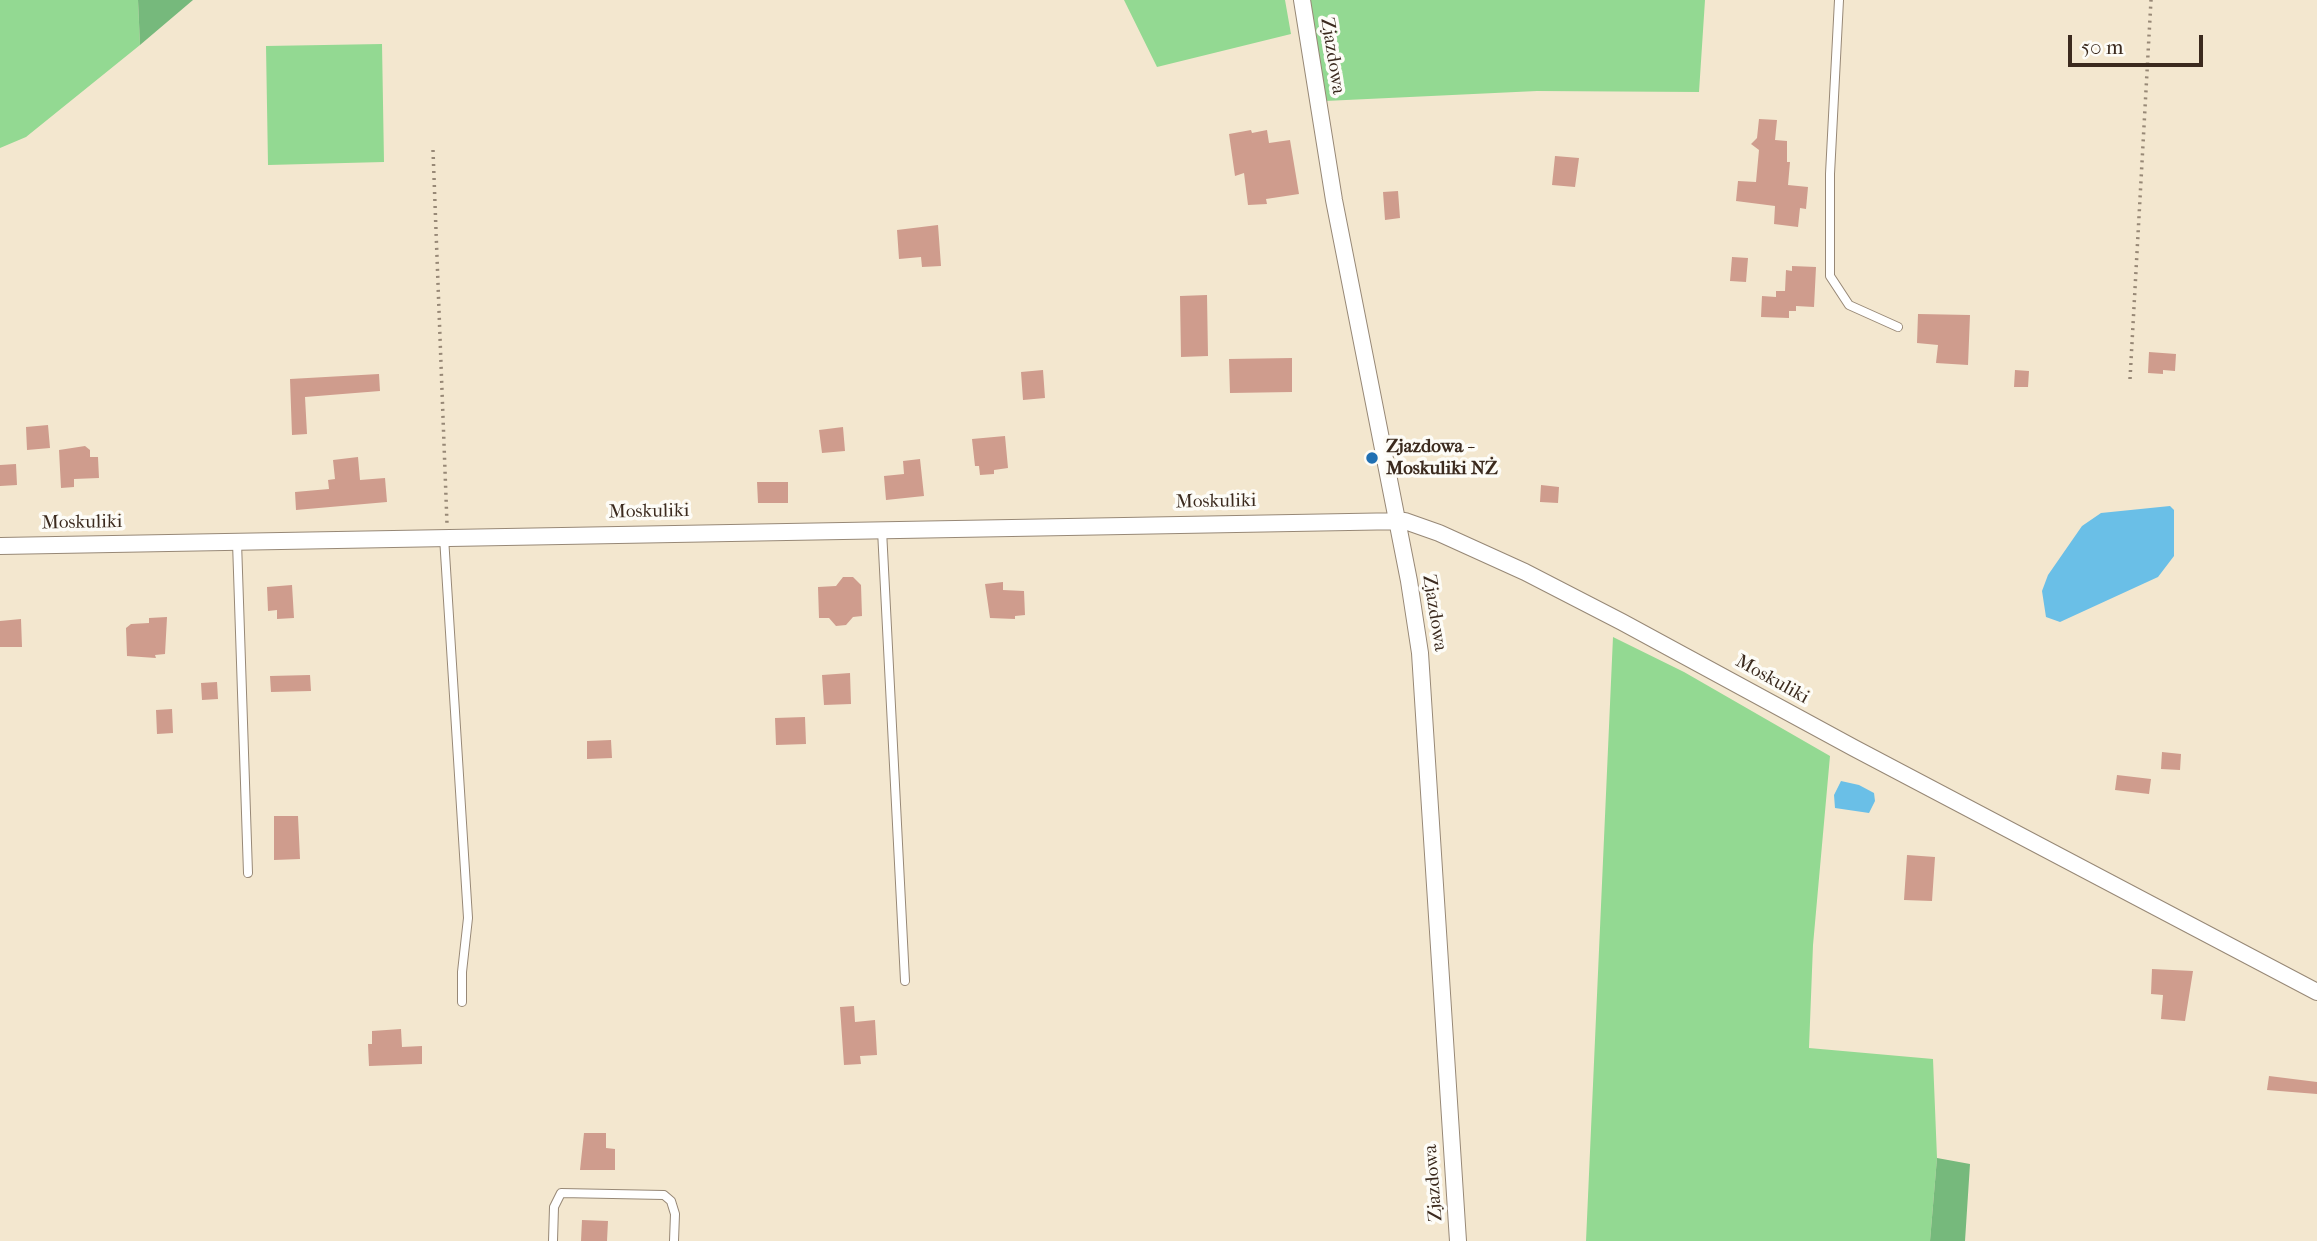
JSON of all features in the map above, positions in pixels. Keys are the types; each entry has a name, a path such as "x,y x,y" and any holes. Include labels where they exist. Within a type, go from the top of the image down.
{"street":[{"name":"Zjazdowa","path":"1302,0 1336,213 1396,521 1423,682 1458,1241"},
{"name":"Moskuliki","path":"0,546 1396,521 1439,533 1579,599 1854,748 2317,992"}],"lane":[{"path":"1839,0 1830,174 1830,276 1849,305 1899,327"},
{"path":"882,530 905,981"},
{"path":"446,537 468,918 461,972 462,1002"},
{"path":"237,542 248,873"},
{"path":"553,1241 554,1207 561,1193 664,1195 671,1200 675,1214 674,1241"}],"path":[{"path":"2130,379 2151,0"},
{"path":"433,150 446,537"}],"green space":[{"path":"0,0 138,0 140,45 26,137 0,148"},
{"path":"138,0 193,0 140,45"},
{"path":"1124,0 1285,0 1291,34 1157,67"},
{"path":"1309,0 1705,0 1699,92 1537,91 1325,101"},
{"path":"382,44 384,162 268,165 266,46"},
{"path":"1613,637 1684,672 1830,756 1813,945 1809,1048 1933,1059 1937,1158 1930,1241 1586,1241"},
{"path":"1937,1158 1970,1164 1965,1241 1930,1241"}],"water":[{"path":"2170,506 2174,510 2174,556 2158,577 2060,622 2046,617 2042,591 2048,575 2082,526 2101,513"},
{"path":"1841,781 1859,785 1874,793 1875,801 1869,813 1835,808 1834,795"}],"building":[{"path":"1759,119 1777,120 1775,140 1787,141 1787,162 1790,162 1788,185 1808,187 1806,209 1800,208 1798,227 1774,224 1775,206 1736,201 1738,181 1756,182 1759,150 1751,144 1757,138"},
{"path":"1251,130 1252,133 1267,130 1269,143 1290,140 1299,194 1266,199 1267,204 1248,205 1244,173 1235,176 1229,134"},
{"path":"1555,156 1579,158 1575,187 1552,185"},
{"path":"1398,191 1400,218 1385,220 1383,192"},
{"path":"938,225 941,266 922,267 921,257 899,259 897,230"},
{"path":"1732,257 1748,258 1746,282 1730,281"},
{"path":"1792,266 1816,267 1814,307 1796,306 1796,311 1789,311 1789,318 1761,317 1762,296 1776,297 1776,291 1785,291 1786,270 1792,271"},
{"path":"1207,295 1208,356 1181,357 1180,296"},
{"path":"1918,314 1970,315 1968,365 1936,363 1938,345 1917,343"},
{"path":"2149,352 2176,354 2175,371 2163,370 2163,374 2148,373"},
{"path":"1292,358 1292,392 1230,393 1229,359"},
{"path":"1043,370 1045,398 1023,400 1021,372"},
{"path":"2015,370 2029,371 2028,387 2014,387"},
{"path":"379,374 380,391 305,397 307,434 292,435 290,379"},
{"path":"48,425 50,448 27,450 26,427"},
{"path":"843,427 845,451 822,453 819,430"},
{"path":"1005,436 1008,468 994,470 994,474 980,475 979,466 975,466 972,439"},
{"path":"85,446 90,450 90,457 98,457 99,478 74,479 74,487 61,488 59,450"},
{"path":"358,457 360,480 385,478 387,502 296,510 295,492 329,489 328,480 335,479 333,460"},
{"path":"920,459 924,496 886,500 884,476 904,474 903,461"},
{"path":"16,464 17,485 0,486 0,465"},
{"path":"757,482 788,482 788,503 758,503"},
{"path":"1541,485 1559,487 1558,503 1540,502"},
{"path":"843,577 853,577 861,585 862,616 853,617 846,625 836,626 829,618 819,618 818,587 836,586"},
{"path":"1003,582 1003,590 1024,591 1025,615 1015,616 1015,619 990,618 985,584"},
{"path":"292,585 294,618 277,619 277,610 268,611 267,587"},
{"path":"167,617 165,654 155,655 156,658 127,656 126,628 131,624 149,623 149,618"},
{"path":"21,619 22,647 0,647 0,621"},
{"path":"850,673 851,704 824,705 822,675"},
{"path":"310,675 311,691 271,692 270,676"},
{"path":"217,682 218,699 202,700 201,683"},
{"path":"172,709 173,733 157,734 156,710"},
{"path":"805,717 806,744 776,745 775,718"},
{"path":"611,740 612,758 587,759 587,741"},
{"path":"2162,752 2181,754 2180,770 2161,769"},
{"path":"2117,775 2151,779 2149,794 2115,790"},
{"path":"274,816 298,816 300,859 274,860"},
{"path":"1907,855 1935,857 1932,901 1904,900"},
{"path":"2152,969 2193,971 2185,1021 2161,1019 2163,995 2151,994"},
{"path":"854,1006 855,1022 875,1020 877,1055 860,1056 861,1064 844,1065 840,1007"},
{"path":"401,1029 402,1047 422,1046 422,1064 369,1066 368,1044 372,1044 372,1031"},
{"path":"2269,1076 2317,1082 2317,1094 2267,1090"},
{"path":"584,1133 606,1133 606,1148 615,1149 615,1170 580,1170"},
{"path":"582,1220 608,1221 607,1241 581,1241"}],"place":[{"name":"Zjazdowa - Moskuliki NŻ","path":"1372,458"}]}
